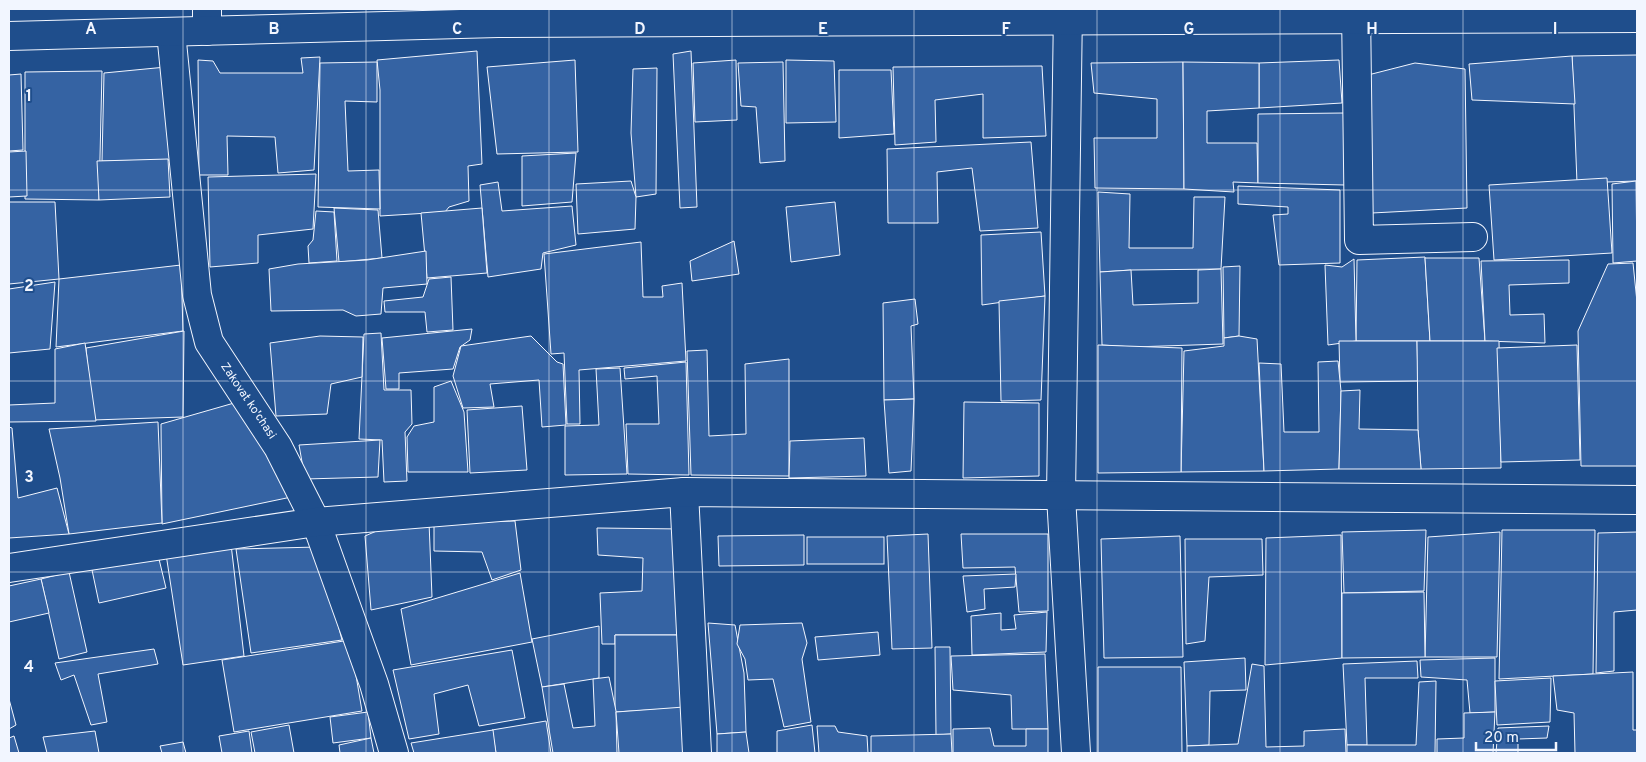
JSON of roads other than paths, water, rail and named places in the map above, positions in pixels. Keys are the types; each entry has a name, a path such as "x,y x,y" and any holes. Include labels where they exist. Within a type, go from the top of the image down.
{"street":[{"path":"1068,14 1061,496 1076,753"},
{"path":"1356,14 1359,240 1473,237"},
{"path":"9,36 171,32 207,20 498,16 1356,14 1637,18"},
{"name":"Zakovat ko'chasi","path":"171,32 197,295 209,342 278,447 316,522 374,684 394,753"},
{"path":"684,492 697,753"},
{"path":"9,568 316,522 684,492 1637,500"}]}
